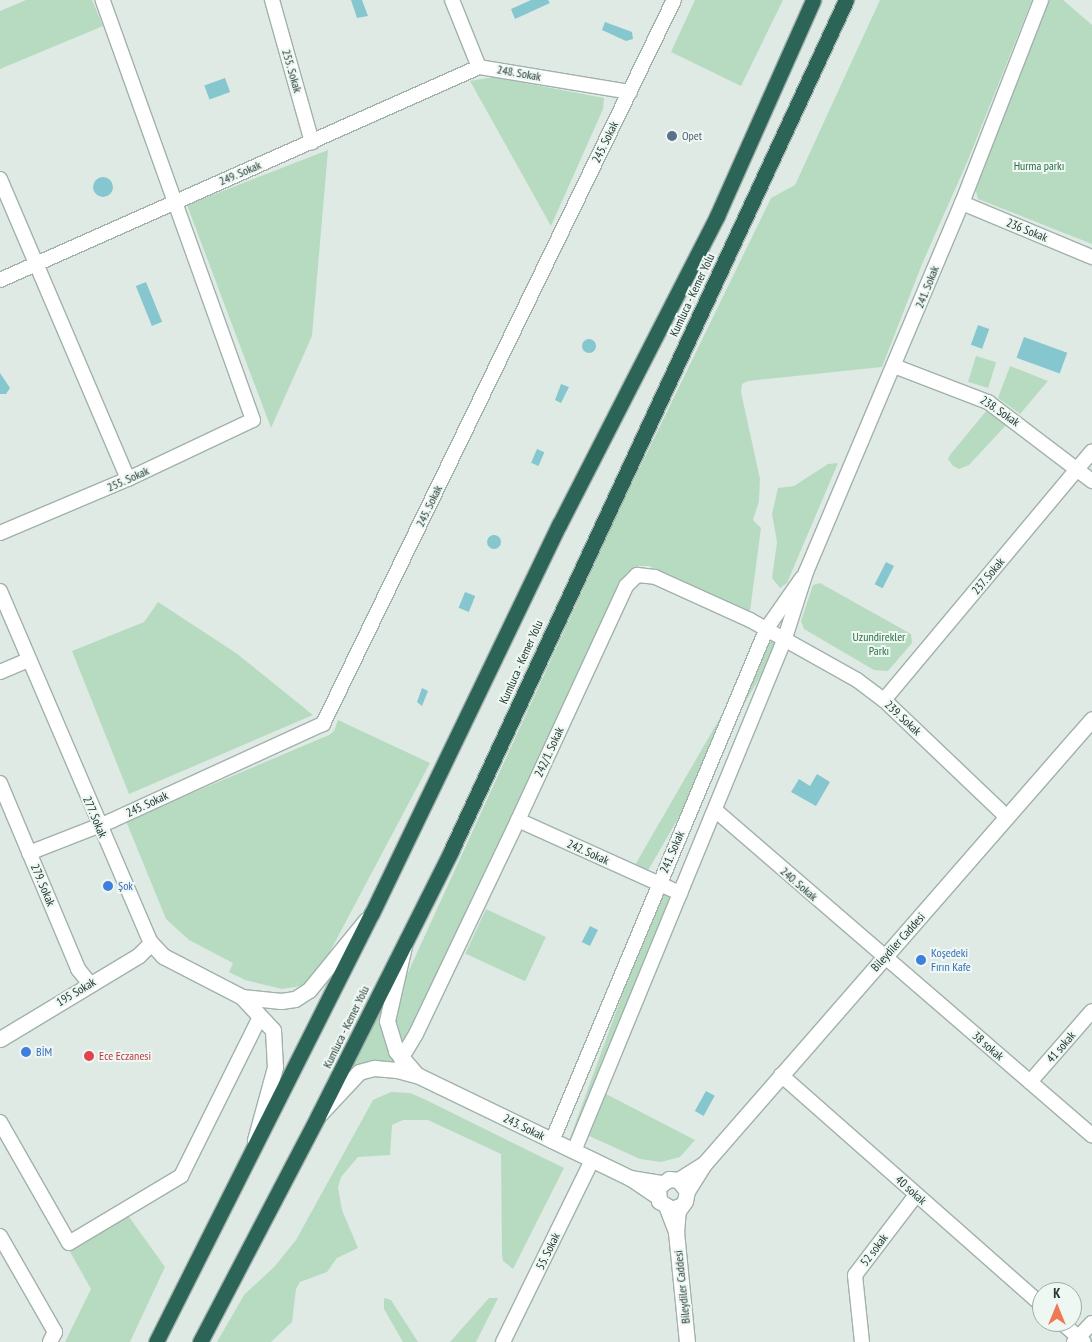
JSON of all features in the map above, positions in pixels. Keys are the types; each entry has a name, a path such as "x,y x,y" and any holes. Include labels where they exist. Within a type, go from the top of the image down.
{"highway":[{"name":"Kumluca - Kemer Yolu","path":"154,1342 372,913 558,525 717,216 814,0"},
{"name":"Kumluca - Kemer Yolu","path":"203,1338 318,1116 451,851 846,0"}],"street":[{"path":"103,0 174,202"},
{"name":"255. Sokak","path":"272,0 312,142"},
{"name":"248. Sokak","path":"452,0 479,67 630,92"},
{"name":"245. Sokak","path":"29,854 98,826 322,724 674,0"},
{"name":"241. Sokak","path":"574,1151 785,638 806,572 962,203 1041,0"},
{"name":"249. Sokak","path":"0,280 479,67"},
{"path":"0,179 128,479"},
{"name":"255. Sokak","path":"0,533 128,479 253,420 174,202"},
{"name":"236 Sokak","path":"962,203 1092,257"},
{"name":"238. Sokak","path":"894,366 988,402 1092,481"},
{"name":"237. Sokak","path":"884,700 1092,452"},
{"name":"241. Sokak","path":"552,1141 658,884 767,628 806,572"},
{"name":"242/1. Sokak","path":"401,1059 412,1044 630,579 637,575 655,577 767,628"},
{"name":"277. Sokak","path":"0,591 98,826 151,943 163,956 242,997"},
{"name":"239. Sokak","path":"767,628 851,676 884,700 1007,817"},
{"path":"0,672 28,660"},
{"name":"Bileydiler Caddesi","path":"687,1342 676,1232 678,1196 781,1075 1092,719"},
{"name":"279. Sokak","path":"0,783 78,969 90,984"},
{"name":"240. Sokak","path":"715,810 883,958"},
{"name":"242. Sokak","path":"518,820 680,894"},
{"path":"242,997 281,1001 295,999 309,990 372,913"},
{"name":"195 Sokak","path":"0,1039 139,954 151,943"},
{"path":"404,946 387,1021 392,1042 401,1059 419,1076"},
{"name":"38 sokak","path":"883,958 1092,1136"},
{"path":"242,997 273,1030 276,1052 253,1148"},
{"name":"41 sokak","path":"1030,1082 1092,1011"},
{"path":"0,1122 69,1243 180,1176 260,1017"},
{"path":"318,1116 334,1102 348,1081 365,1070 384,1068 419,1076"},
{"name":"40 sokak","path":"781,1075 1032,1297"},
{"name":"243. Sokak","path":"419,1076 552,1141 659,1190"},
{"name":"55. Sokak","path":"503,1342 511,1335 592,1160"},
{"path":"659,1190 669,1179 678,1196"},
{"name":"Bileydiler Caddesi","path":"659,1190 678,1196"},
{"name":"52 sokak","path":"862,1342 855,1275 916,1195"},
{"path":"0,1236 55,1332 50,1342"},
{"path":"1079,1341 1092,1323"}],"green space":[{"path":"26,0 92,0 103,26 0,69 0,11"},
{"path":"695,0 783,0 741,86 671,52"},
{"path":"880,0 1032,0 968,160 922,264 882,367 748,381 742,384 741,392 760,479 759,501 753,520 761,528 750,611 649,566 639,566 627,573 407,1039 401,1043 393,1024 400,990 623,502 771,198 795,185"},
{"name":"Hurma parkı","path":"1047,0 1063,0 1092,25 1092,244 978,199 975,187"},
{"path":"493,77 604,98 603,109 551,226 470,81"},
{"path":"328,150 312,336 271,428 187,205"},
{"path":"976,356 996,362 988,388 968,382"},
{"path":"1010,366 1048,381 1020,414 998,398"},
{"path":"987,410 1008,423 969,465 959,469 953,466 948,459 950,455"},
{"path":"838,463 787,583 780,588 772,578 777,542 772,514 778,488 794,486 828,464"},
{"name":"Uzundirekler Parkı","path":"820,583 911,634 912,643 888,671 874,670 804,629 801,621 813,585"},
{"path":"158,602 236,653 313,715 129,794 72,651 144,622"},
{"path":"769,633 781,640 646,874 634,867"},
{"path":"338,720 430,763 326,959 307,985 282,989 245,980 229,972 233,963 189,940 166,919 126,821 329,735 334,731"},
{"path":"660,891 674,896 582,1148 568,1143"},
{"path":"486,909 546,937 525,981 465,953"},
{"path":"379,1007 384,1040 402,1067 360,1065 348,1070"},
{"path":"391,1092 410,1093 424,1099 564,1168 513,1269 503,1261 502,1255 501,1154 428,1120 403,1120 392,1125 390,1155 358,1157 341,1177 338,1188 342,1210 358,1248 337,1258 327,1272 300,1282 296,1289 292,1322 271,1342 217,1342 244,1295 275,1266 296,1240 373,1100"},
{"path":"604,1093 695,1140 680,1157 661,1162 640,1159 587,1135"},
{"path":"127,1214 165,1267 130,1342 65,1342 91,1289 69,1250"},
{"path":"384,1298 391,1300 418,1342 403,1342 384,1309"},
{"path":"489,1298 498,1298 476,1342 450,1342"}],"water":[{"path":"351,0 362,0 368,16 357,18"},
{"path":"531,0 548,0 550,3 515,19 511,9"},
{"path":"605,22 632,32 633,39 626,41 602,30"},
{"path":"225,78 230,92 209,100 204,86"},
{"path":"103,177 110,180 113,187 110,194 103,197 96,194 93,187 96,180"},
{"path":"146,282 162,322 152,326 136,286"},
{"path":"978,325 989,329 982,349 971,345"},
{"path":"1024,337 1067,353 1060,373 1016,358"},
{"path":"586,339 592,339 596,346 592,353 586,353 582,349 582,343"},
{"path":"0,373 10,388 6,394 0,394"},
{"path":"561,384 569,387 561,403 555,400"},
{"path":"537,449 544,452 539,466 531,463"},
{"path":"494,535 499,537 501,542 499,547 494,549 489,547 487,542 489,537"},
{"path":"886,562 894,566 883,588 875,584"},
{"path":"465,592 475,596 469,612 459,608"},
{"path":"422,688 428,691 422,706 417,702"},
{"path":"817,774 830,782 816,806 791,792 799,779 810,786"},
{"path":"590,926 598,930 590,946 582,942"},
{"path":"706,1091 715,1096 704,1116 695,1111"}],"place":[{"name":"Opet","path":"672,136"},
{"name":"Şok","path":"108,886"},
{"name":"Koşedeki Fırın Kafe","path":"921,960"},
{"name":"BİM","path":"26,1052"},
{"name":"Ece Eczanesi","path":"89,1056"}]}
